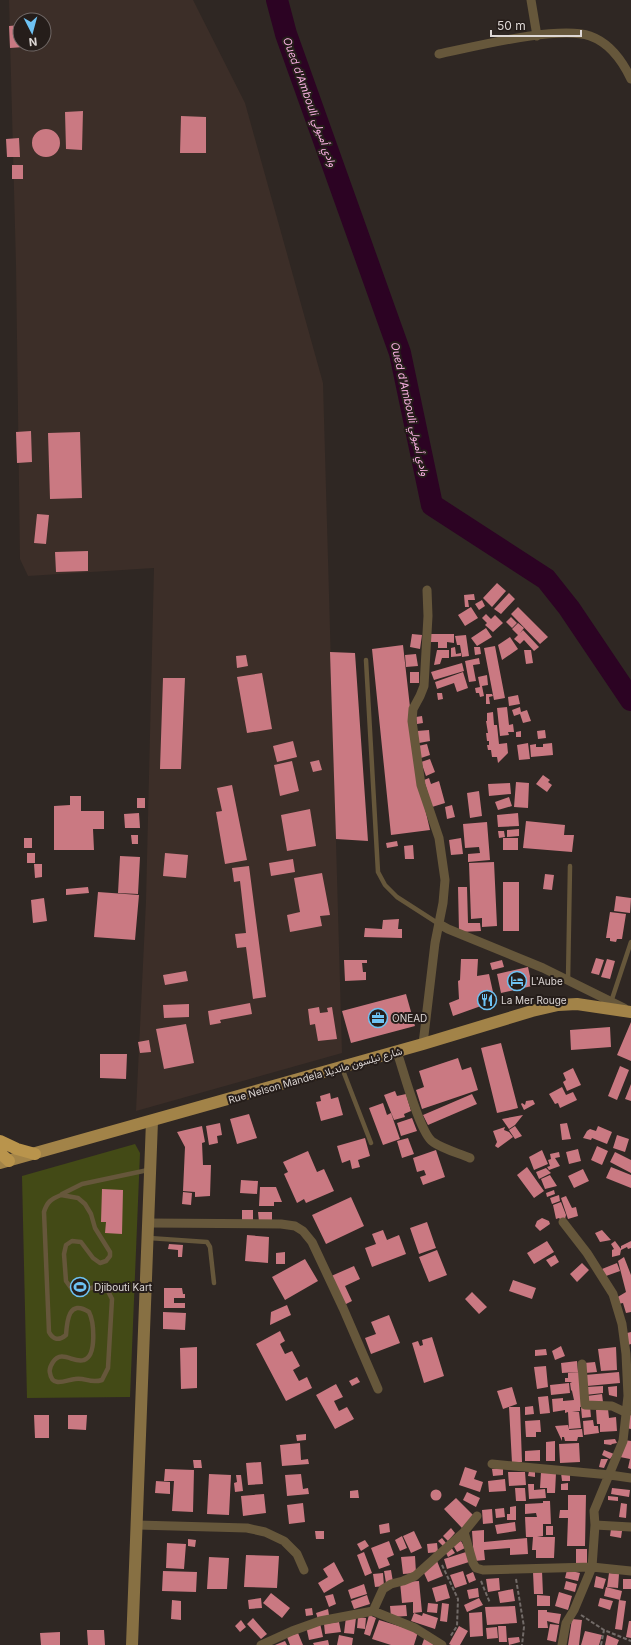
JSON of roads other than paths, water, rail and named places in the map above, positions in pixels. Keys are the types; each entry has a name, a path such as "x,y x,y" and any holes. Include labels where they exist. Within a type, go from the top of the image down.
{"highway":[{"path":"0,1141 17,1149 35,1154"}],"main road":[{"name":"Rue Nelson Mandela شارع نيلسون مانديلا","path":"3,1159 35,1154 342,1068 532,1011 558,1005 577,1004 631,1012"}],"street":[{"path":"531,0 537,36"},
{"path":"439,54 561,33 589,36 608,45 624,64 631,79"},
{"path":"423,1044 435,943 440,924 445,880 439,838 421,785 412,721 413,709 424,686 428,616 427,590"},
{"path":"440,924 448,929 543,968 631,1012"},
{"path":"397,1052 422,1126 428,1137 432,1142 470,1158"},
{"path":"132,1645 152,1120"},
{"path":"562,1645 566,1623 574,1610 592,1567 595,1525 594,1511 623,1441 628,1396 628,1354 622,1324 613,1294 587,1253 563,1222"},
{"path":"148,1223 281,1224 294,1226 303,1231 312,1242 343,1308 378,1389"},
{"path":"582,1364 585,1405 612,1406 627,1413"},
{"path":"492,1464 631,1478"},
{"path":"373,1611 383,1589 391,1584 415,1576 464,1532 478,1516"},
{"path":"137,1524 247,1528 265,1532 284,1541 297,1554 304,1570"},
{"path":"595,1525 631,1527"},
{"path":"464,1532 473,1563 476,1568 483,1570 592,1567 631,1571"},
{"path":"261,1645 292,1631 320,1621 373,1611 445,1642"}],"lane":[{"path":"366,660 378,872 385,885 397,897 440,924"},
{"path":"568,981 570,866"},
{"path":"611,1002 631,942"},
{"path":"342,1068 371,1143"},
{"path":"61,1194 78,1198 85,1204 91,1214 95,1228 110,1252 110,1256 106,1261 100,1263 93,1258 81,1242 72,1241 66,1245 64,1254 66,1281 71,1288 77,1291 100,1286 106,1287 110,1294 108,1368 102,1380 96,1382 76,1379 57,1382 52,1379 50,1373 51,1365 54,1360 59,1357 68,1357 79,1361 89,1357 93,1331 89,1312 77,1307 67,1318 66,1335 62,1338 56,1339 52,1337 49,1332 44,1212 46,1204 51,1199 61,1194 82,1184 150,1170"},
{"path":"147,1238 207,1242 210,1247 214,1283"}],"waterway":[{"name":"Oued d'Ambouli وادي أمبولي","path":"277,0 286,34 400,353 432,505 546,579 569,608 631,700"}],"place":[{"name":"L'Aube","path":"517,981"},
{"name":"La Mer Rouge","path":"487,1000"},
{"name":"ONEAD","path":"378,1018"},
{"name":"Djibouti Kart","path":"80,1287"}]}
